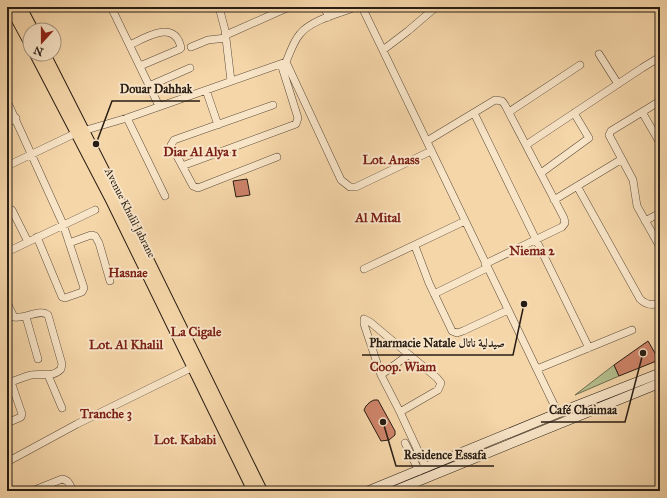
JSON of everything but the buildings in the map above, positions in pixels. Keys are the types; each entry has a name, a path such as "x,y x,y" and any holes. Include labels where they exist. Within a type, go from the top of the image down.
{"main road":[{"path":"10,7 22,29"},
{"path":"21,7 29,22"},
{"name":"Avenue Khalil Jabrane","path":"40,62 80,131 262,491"},
{"name":"Avenue Khalil Jabrane","path":"49,62 80,131 252,491"},
{"path":"368,491 660,373"},
{"path":"394,491 660,382"}],"street":[{"path":"111,7 159,106"},
{"path":"191,47 208,40 226,37 289,7"},
{"path":"324,7 329,17"},
{"path":"182,166 296,124 298,118 283,63 300,33 329,17 356,7"},
{"path":"362,7 558,413"},
{"path":"383,50 408,32 436,7"},
{"path":"220,8 226,37 231,81"},
{"path":"130,45 151,35 168,32 174,34 181,44 180,50 140,66"},
{"path":"599,54 618,84"},
{"path":"526,145 660,57"},
{"path":"7,166 80,131 127,118 283,63"},
{"path":"283,63 341,180 350,187 356,187 431,151"},
{"path":"508,112 580,65"},
{"path":"149,86 190,68"},
{"path":"206,90 218,125"},
{"path":"427,141 495,100 503,103 565,220 564,224 434,294"},
{"path":"7,101 63,224 84,288 82,292 65,298 62,297 37,237"},
{"path":"660,101 611,131 609,134 633,180 636,202 660,247"},
{"path":"273,105 173,141 171,146 192,186 198,188 277,157"},
{"path":"474,112 589,348"},
{"path":"642,112 660,143"},
{"path":"541,174 589,138 574,113"},
{"path":"7,123 16,118"},
{"path":"127,118 165,196"},
{"path":"554,200 622,160"},
{"path":"577,186 640,299 647,304 659,305"},
{"path":"7,209 12,210 28,242"},
{"path":"7,252 95,210"},
{"path":"645,221 660,213"},
{"path":"364,269 465,221"},
{"path":"69,244 91,234 95,236 99,243 110,281"},
{"path":"415,246 434,294 452,331 457,333 508,310"},
{"path":"7,302 9,311 14,316 26,317 43,311 48,315 62,364 61,369 58,372 48,376 32,375 9,382 22,414 21,417 7,423"},
{"path":"26,317 38,359"},
{"path":"400,412 438,390 441,386 440,380 370,322 364,319 366,332 381,375 400,412 422,469"},
{"path":"537,369 632,330"},
{"path":"381,375 408,355"},
{"path":"7,462 83,420 193,367"},
{"path":"48,376 62,408"},
{"path":"405,443 422,469"},
{"path":"34,491 62,479 69,482 73,491"}],"green space":[{"path":"614,365 619,376 575,395"}],"place":[{"name":"Douar Dahhak","path":"96,144"},
{"name":"Pharmacie Natale صيدلية ناتال","path":"524,304"},
{"name":"Café Chaimaa","path":"643,353"},
{"name":"Residence Essafa","path":"383,422"}],"district":[{"name":"Diar Al Alya 1","path":"200,152"},
{"name":"Lot. Anass","path":"391,160"},
{"name":"Al Mital","path":"378,218"},
{"name":"Niema 2","path":"532,251"},
{"name":"Hasnae","path":"128,273"},
{"name":"La Cigale","path":"196,332"},
{"name":"Lot. Al Khalil","path":"126,345"},
{"name":"Coop. Wiam","path":"403,367"},
{"name":"Tranche 3","path":"106,414"},
{"name":"Lot. Kababi","path":"185,440"}]}
